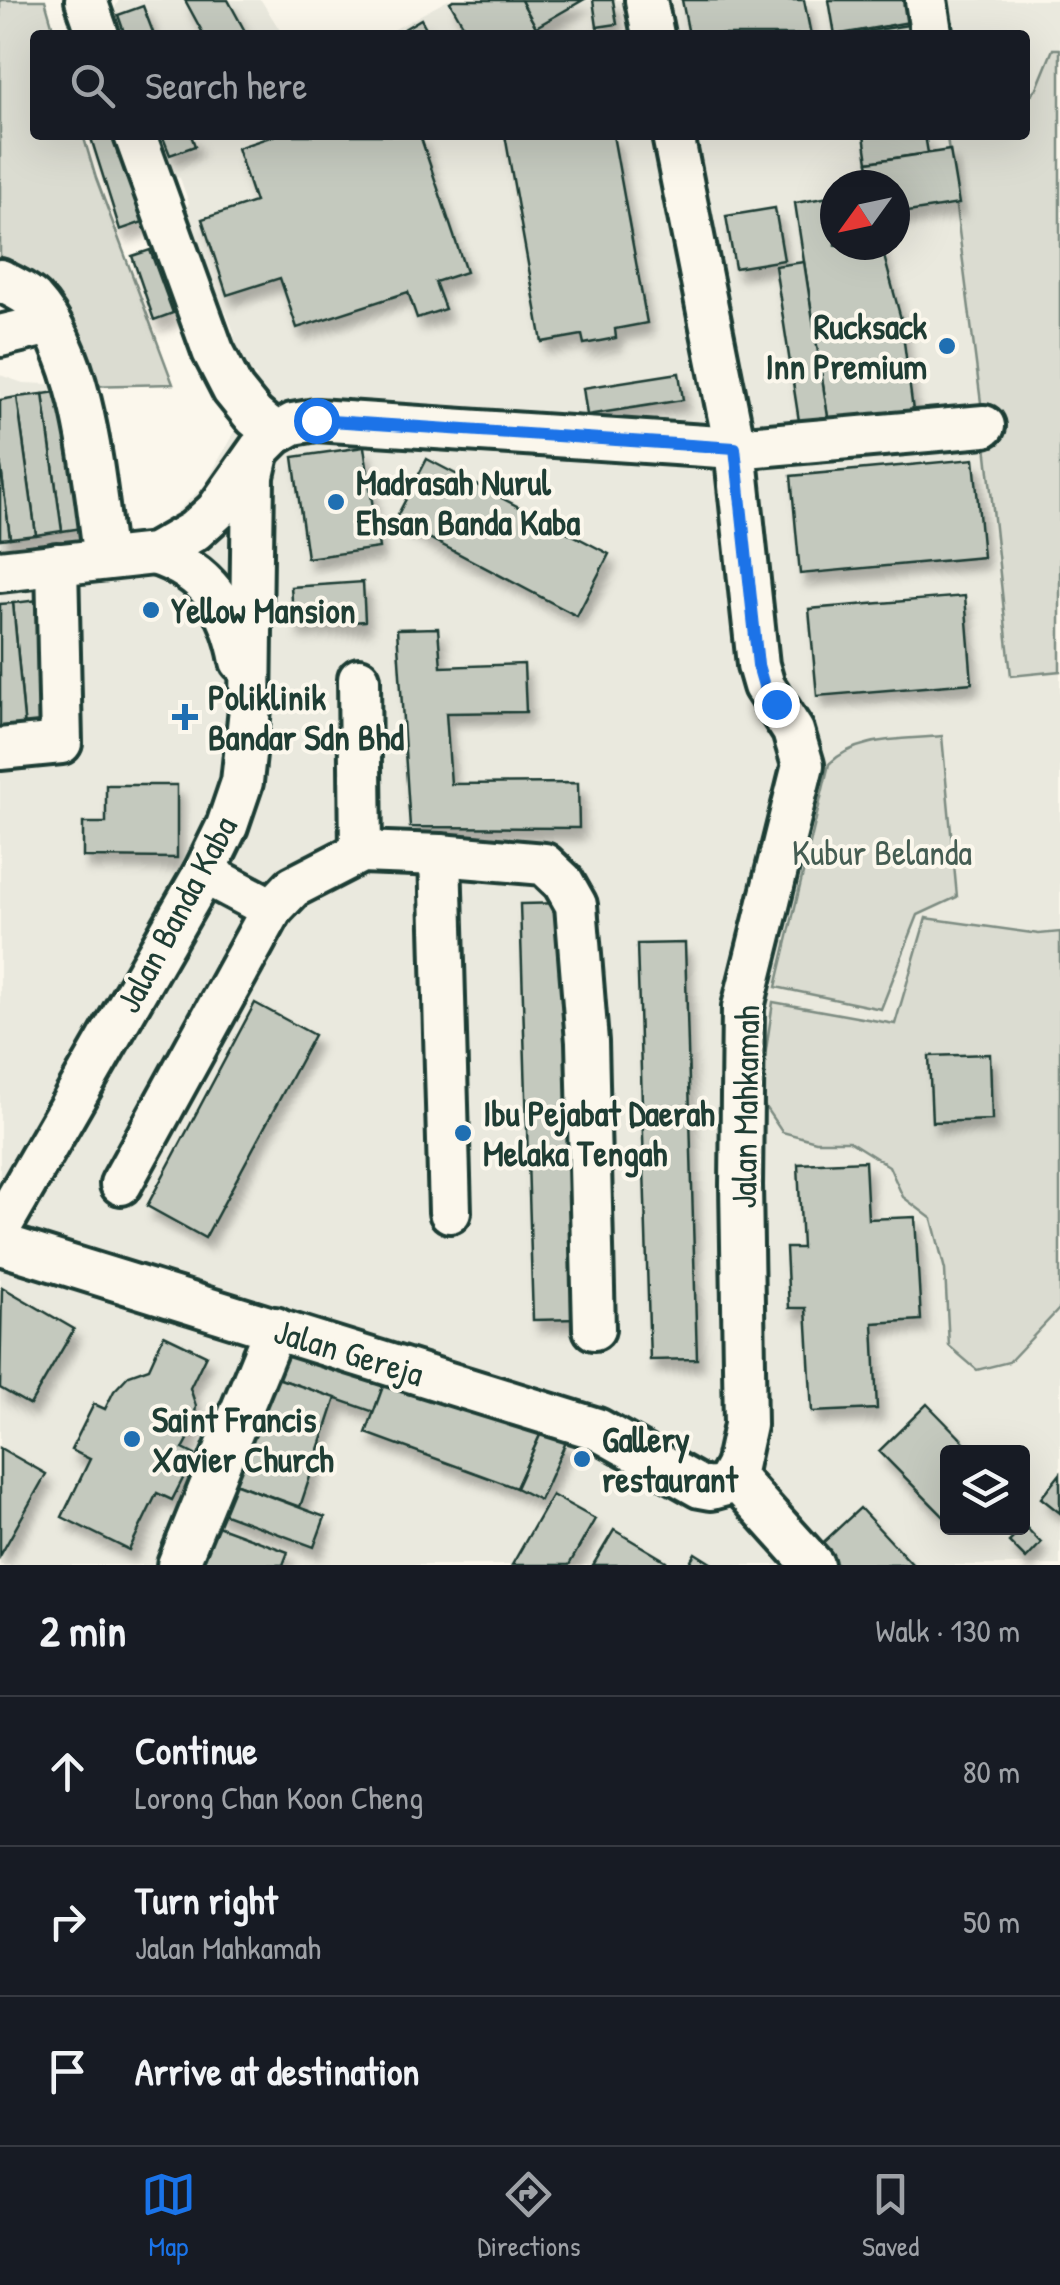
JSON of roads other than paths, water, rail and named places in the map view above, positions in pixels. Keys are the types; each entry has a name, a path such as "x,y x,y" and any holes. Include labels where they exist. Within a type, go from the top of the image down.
{"street":[{"path":"86,0 96,30"},
{"path":"646,0 652,30"},
{"path":"136,140 213,350 267,442"},
{"name":"Jalan Mahkamah","path":"674,140 735,448 758,665 764,686 793,732 803,766 743,1007 745,1426 732,1476"},
{"path":"0,280 31,298 50,324 80,395 106,559"},
{"path":"0,336 50,324"},
{"path":"0,571 154,554 194,531 216,511 267,442 293,424 316,420 735,448 984,426"},
{"name":"Jalan Banda Kaba","path":"0,1228 204,872 227,826 242,782 250,709 253,476 267,442"},
{"path":"154,554 180,563 198,575 222,606 238,643 250,709"},
{"path":"0,750 62,743 57,564"},
{"path":"358,679 360,852"},
{"path":"121,1184 272,909 293,887 360,852 544,864 563,882 576,905 587,1042 594,1328"},
{"path":"440,855 450,1212"},
{"path":"204,872 272,909"},
{"name":"Jalan Gereja","path":"0,1244 597,1429 688,1482 718,1488 732,1476"},
{"path":"178,1565 274,1328"},
{"path":"732,1476 813,1565"}],"place":[{"name":"Rucksack Inn Premium","path":"947,346"},
{"name":"Madrasah Nurul Ehsan Banda Kaba","path":"336,502"},
{"name":"Yellow Mansion","path":"151,610"},
{"name":"Poliklinik Bandar Sdn Bhd","path":"185,717"},
{"name":"Ibu Pejabat Daerah Melaka Tengah","path":"463,1133"},
{"name":"Saint Francis Xavier Church","path":"132,1439"},
{"name":"Gallery restaurant","path":"582,1459"}],"park label":[{"name":"Kubur Belanda","path":"882,852"}]}
